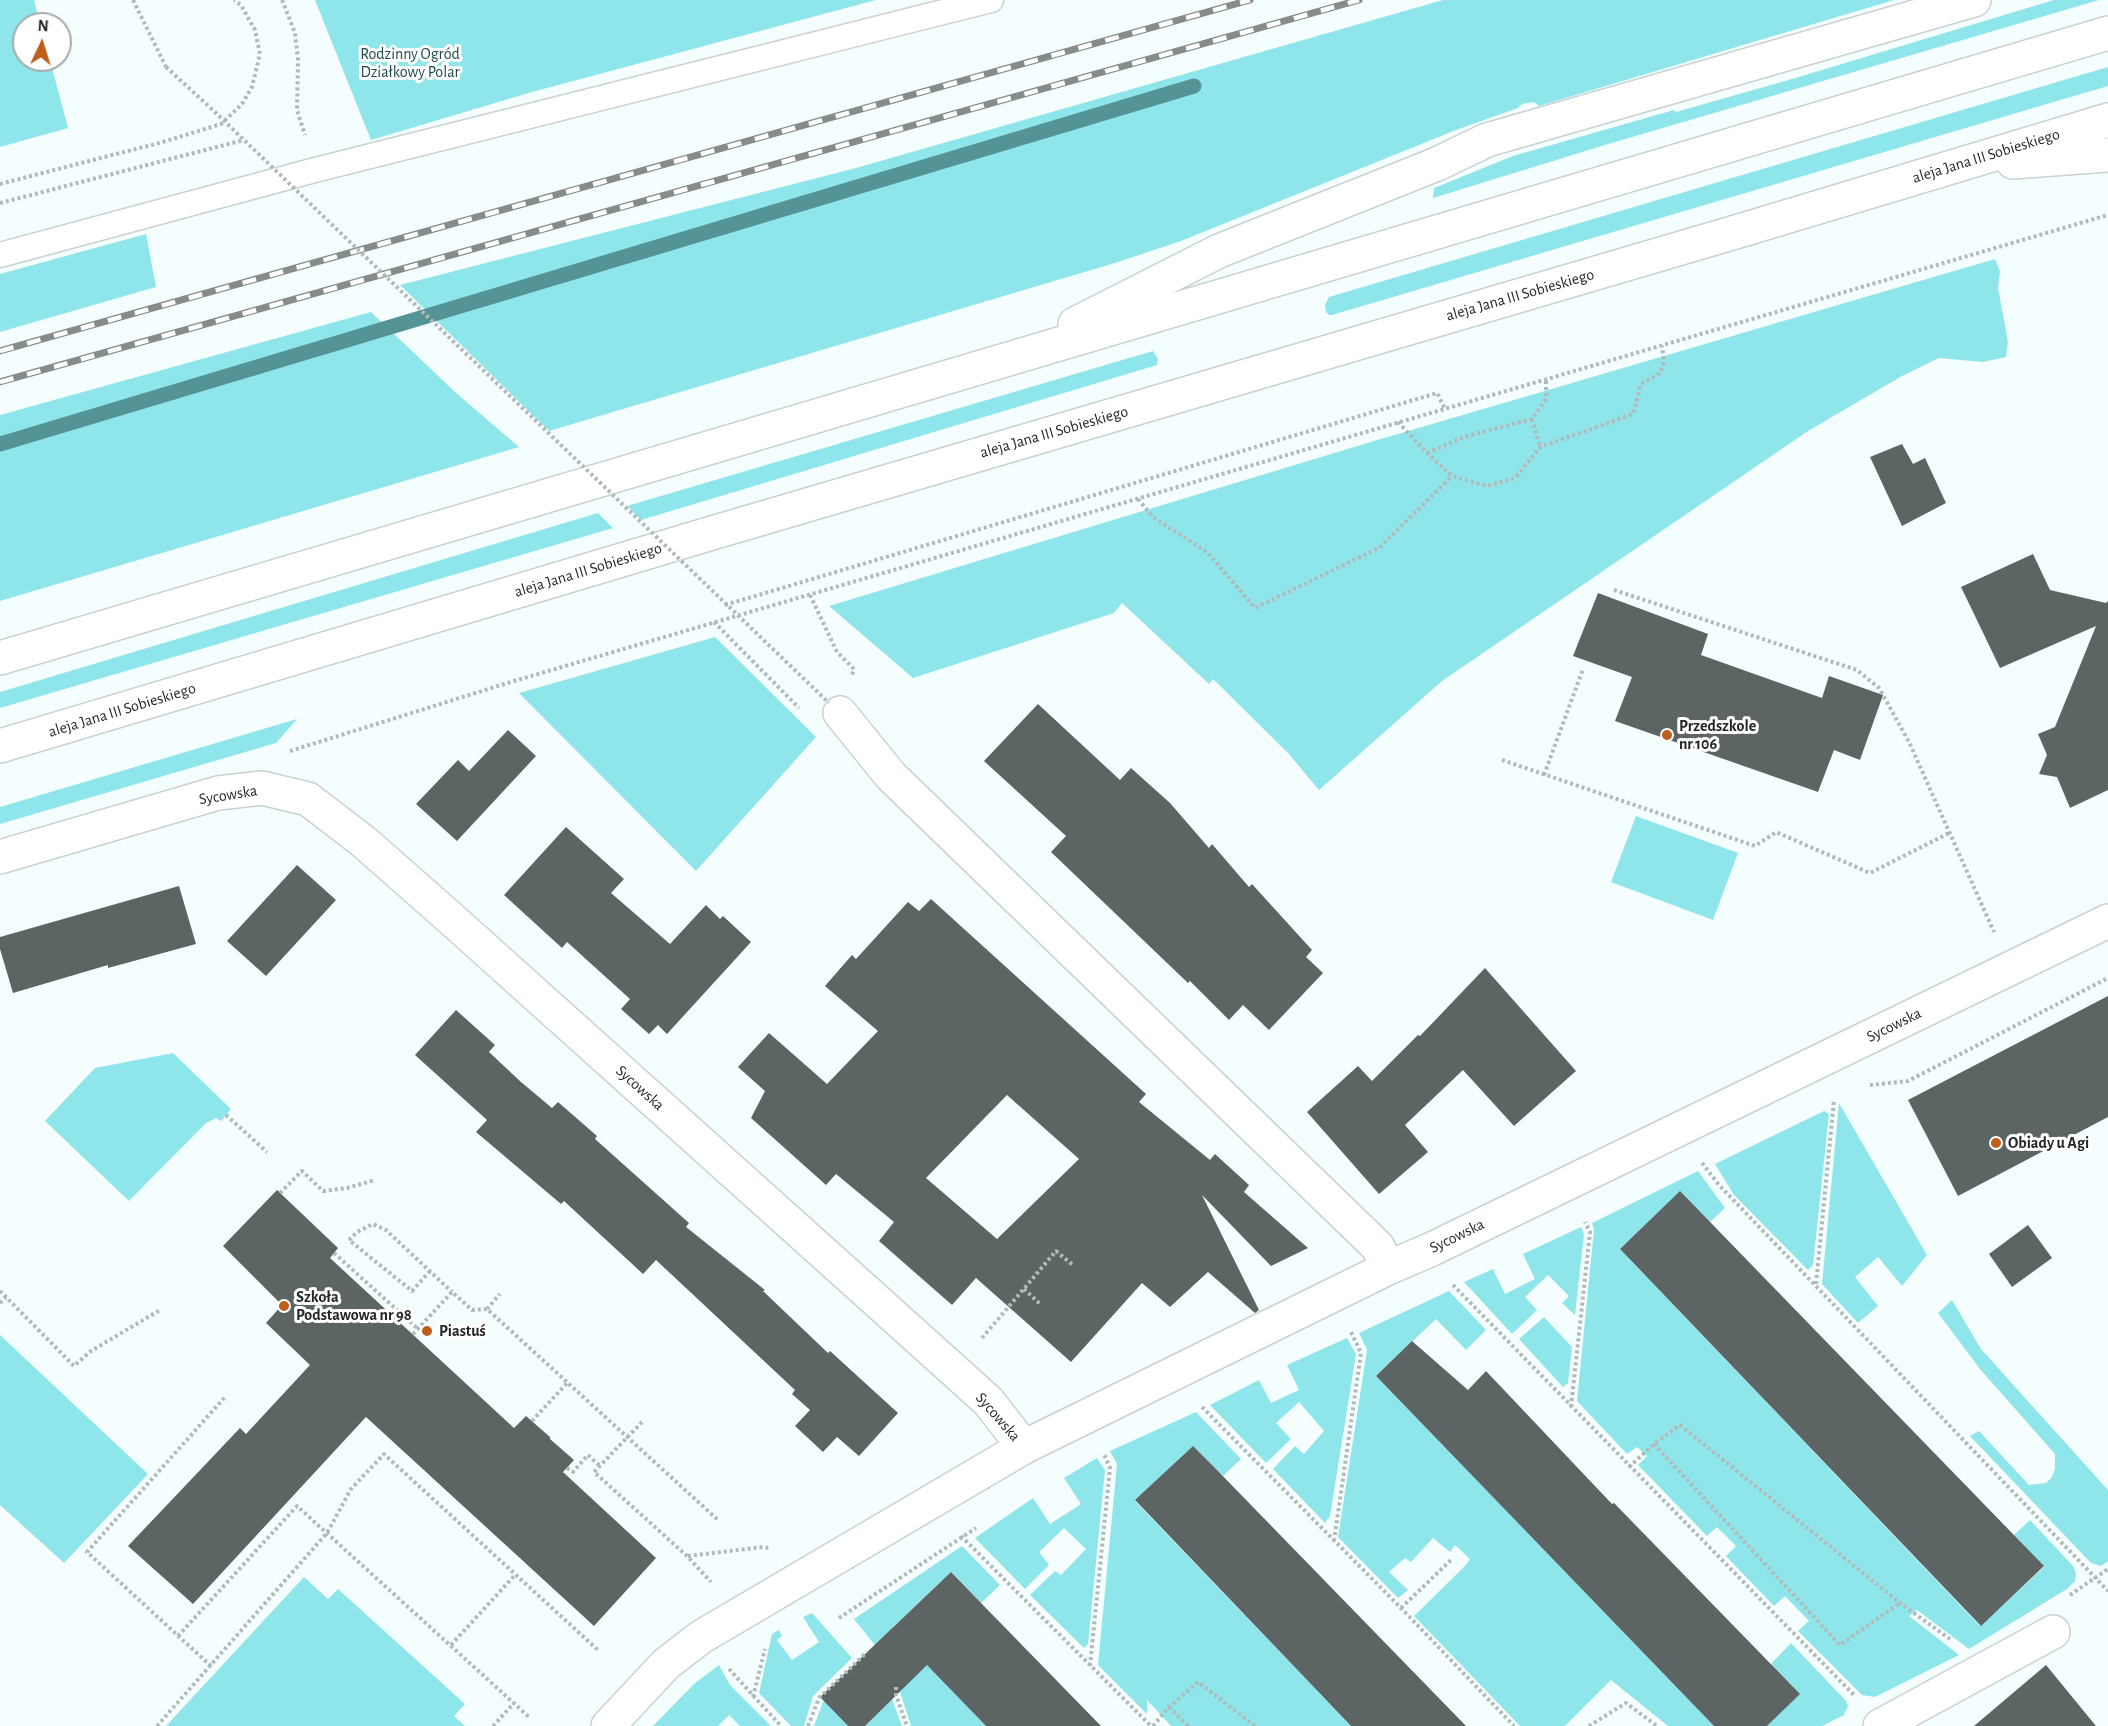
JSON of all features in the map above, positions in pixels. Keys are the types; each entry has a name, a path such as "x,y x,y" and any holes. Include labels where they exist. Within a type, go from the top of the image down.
{"main road":[{"path":"1004,361 1219,251 1437,164 1487,140 1974,0"},
{"path":"0,658 2108,33"},
{"name":"aleja Jana III Sobieskiego","path":"0,746 734,526 1739,231 2108,120"},
{"path":"1948,167 2108,155"},
{"path":"834,708 891,776 1378,1247 1388,1268"},
{"name":"Sycowska","path":"0,858 218,793 262,788 308,799 364,842 466,932 988,1401 1024,1447 1388,1268 2108,921"},
{"path":"608,1726 666,1664 701,1636 936,1501 1024,1447"},
{"path":"1880,1726 2053,1632"}],"lane":[{"path":"0,255 315,170 991,0"}],"path":[{"path":"133,0 166,67 834,708 812,722 714,622"},
{"path":"0,184 221,124 242,104 252,87 260,54 255,30 241,6 234,0"},
{"path":"282,0 295,33 298,60 297,110 315,170"},
{"path":"0,203 244,140"},
{"path":"289,751 714,622 2108,215"},
{"path":"1398,422 1426,453 1452,476 1487,486 1515,478 1540,447 1633,414 1641,384 1660,373 1664,362 1662,346"},
{"path":"1426,453 1464,437 1532,419 1545,399 1546,380"},
{"path":"725,605 1437,393 1445,409"},
{"path":"1532,419 1540,447"},
{"path":"1137,499 1153,517 1208,553 1255,608 1379,549 1452,476"},
{"path":"1614,590 1857,670 1879,688 1909,742 1988,920"},
{"path":"810,595 837,652"},
{"path":"1544,775 1583,669"},
{"path":"1502,760 1755,846 1776,832 1870,873 1949,833"},
{"path":"1816,1284 1835,1096"},
{"path":"226,1115 267,1152"},
{"path":"1705,1166 1719,1185 2108,1591"},
{"path":"279,1193 302,1172 323,1191 347,1188 375,1180"},
{"path":"430,1271 412,1292 349,1240 357,1232 373,1224 386,1230 472,1310 487,1310 718,1520"},
{"path":"1571,1408 1590,1232"},
{"path":"954,1371 1056,1251 1074,1266"},
{"path":"334,1252 418,1329"},
{"path":"1455,1287 1867,1708 1880,1726"},
{"path":"1024,1289 1040,1304"},
{"path":"0,1291 74,1366 91,1351 160,1310"},
{"path":"413,1334 452,1292"},
{"path":"487,1310 500,1294"},
{"path":"0,1303 6,1297"},
{"path":"1334,1541 1361,1353 1353,1335"},
{"path":"532,1421 568,1382"},
{"path":"211,1666 87,1552 225,1397"},
{"path":"1202,1406 1514,1726"},
{"path":"642,1422 594,1472 687,1556 701,1573"},
{"path":"1629,1467 1654,1444 1680,1425 1900,1603 1953,1642"},
{"path":"1654,1444 1840,1645 1900,1603"},
{"path":"1090,1667 1110,1468 1102,1451"},
{"path":"157,1726 327,1533 351,1490 384,1454 599,1651"},
{"path":"567,1468 573,1472 588,1455 600,1466"},
{"path":"936,1501 962,1537 1090,1667 1152,1726 1169,1707 1198,1682 1255,1726"},
{"path":"178,1636 297,1506 529,1717"},
{"path":"687,1556 720,1551"},
{"path":"1401,1608 1451,1560"},
{"path":"2096,1577 2108,1569"},
{"path":"451,1645 515,1575"},
{"path":"701,1636 753,1698 781,1726"},
{"path":"753,1698 766,1645"},
{"path":"808,1726 819,1698 867,1652"},
{"path":"896,1687 896,1695 907,1726"},
{"path":"493,1726 514,1703"},
{"path":"1589,1726 1626,1703 1657,1726"},
{"path":"1169,1707 1188,1726"}],"green space":[{"path":"0,0 34,0 37,12 12,12 12,72 53,72 68,128 0,147"},
{"name":"Rodzinny Ogród Działkowy Polar","path":"315,0 876,0 532,92 371,140"},
{"path":"1443,0 1894,0 1539,106 1534,102 1522,104 1518,108 1456,130 1181,241 1115,263 549,431 400,285 856,168"},
{"path":"2054,0 2099,0 1433,198 1434,188 1513,156 1792,79"},
{"path":"2108,67 2108,86 1332,315 1326,312 1325,305 1329,297"},
{"path":"146,234 156,287 0,332 0,274"},
{"path":"1995,259 2000,271 1998,288 2008,342 2006,357 1983,362 1939,358 1902,376 1808,431 1442,681 1319,790 1288,753 1213,679 1209,684 1122,603 1114,613 913,678 829,606 1374,441"},
{"path":"371,312 455,392 519,447 0,601 0,415"},
{"path":"1153,351 1158,359 1157,365 641,520 627,506"},
{"path":"598,513 613,528 0,708 0,692"},
{"path":"715,637 816,737 696,871 519,693"},
{"path":"297,719 276,743 0,824 0,807"},
{"path":"1636,816 1738,853 1713,920 1611,882"},
{"path":"173,1053 231,1109 221,1121 216,1118 206,1123 129,1201 45,1121 95,1068"},
{"path":"1839,1103 1927,1255 1902,1286 1878,1257 1855,1277 1878,1306 1858,1323 1822,1284"},
{"path":"1824,1111 1829,1114 1813,1265 1808,1270 1734,1195 1715,1164"},
{"path":"1698,1171 1725,1208 1710,1222 1680,1192 1620,1249 1980,1626 2044,1567 2014,1535 2030,1520 2073,1566 2076,1573 2075,1581 2067,1589 1969,1649 1917,1610 1909,1616 1959,1655 1875,1697 1862,1695 1798,1631 1809,1621 1785,1596 1774,1606 1726,1556 1736,1546 1717,1527 1707,1536 1638,1465 1647,1456 1637,1447 1627,1454 1577,1401 1594,1229 1592,1223"},
{"path":"1581,1227 1584,1234 1575,1315 1562,1303 1569,1296 1548,1275 1525,1297 1537,1310 1512,1334 1464,1282 1493,1269 1505,1294 1535,1279 1523,1254"},
{"path":"1449,1291 1486,1330 1466,1350 1436,1319 1376,1376 1714,1726 1668,1726 1611,1680 1565,1726 1520,1726 1414,1616 1470,1559 1455,1545 1450,1552 1433,1538 1411,1562 1405,1558 1389,1572 1408,1590 1398,1598 1338,1537 1367,1350 1359,1333"},
{"path":"1952,1300 1981,1349 2108,1490 2108,1561 2101,1566 2091,1563 1970,1436 1979,1431 2029,1485 2046,1483 2052,1477 2055,1468 2055,1454 1980,1369 1938,1313"},
{"path":"1544,1317 1572,1347 1568,1383 1563,1387 1519,1339"},
{"path":"0,1335 148,1474 64,1563 0,1505"},
{"path":"1347,1338 1356,1354 1330,1516 1325,1523 1273,1469 1295,1446 1304,1454 1324,1431 1299,1402 1276,1423 1291,1439 1266,1463 1210,1405 1259,1380 1271,1403 1299,1390 1287,1365"},
{"path":"1196,1412 1241,1459 1223,1476 1193,1446 1135,1501 1351,1726 1171,1726 1147,1700 1147,1714 1098,1665 1117,1464 1110,1451"},
{"path":"1097,1458 1105,1470 1088,1644 1084,1648 1030,1595 1055,1571 1061,1575 1086,1549 1064,1528 1039,1552 1049,1565 1025,1589 975,1538 1033,1498 1050,1524 1081,1504 1064,1478"},
{"path":"962,1546 1000,1585 981,1603 951,1572 892,1628 986,1726 911,1726 900,1692 906,1684 854,1619"},
{"path":"304,1577 328,1599 338,1589 465,1704 454,1716 465,1726 166,1726"},
{"path":"812,1613 852,1658 813,1696 804,1726 791,1726 759,1693 772,1634 779,1630 782,1636 777,1640 792,1660 819,1642 803,1617"},
{"path":"1791,1643 1846,1701 1848,1706 1844,1715 1822,1726 1767,1726 1799,1694 1771,1664"},
{"path":"719,1665 730,1685 769,1726 740,1726 729,1715 718,1726 653,1726 695,1683"},
{"path":"859,1666 829,1706 848,1726 814,1726 823,1702"},
{"path":"892,1699 902,1726 865,1726"}],"building":[{"path":"1902,444 1913,464 1925,458 1946,503 1902,526 1870,457"},
{"path":"2033,554 2050,590 2106,603 2108,601 2108,790 2070,808 2057,777 2039,774 2047,755 2038,734 2055,727 2096,626 2000,668 1961,587"},
{"path":"1598,593 1708,634 1701,655 1822,698 1829,676 1883,695 1860,760 1834,750 1818,792 1615,721 1632,677 1573,656"},
{"path":"1038,704 1120,780 1131,768 1170,803 1209,848 1212,844 1249,887 1252,884 1312,950 1306,957 1323,973 1269,1030 1243,1005 1229,1020 1190,981 1188,983 1051,852 1066,836 984,761"},
{"path":"508,730 536,756 457,841 416,804 458,760 469,771"},
{"path":"566,827 624,879 611,893 670,944 706,905 720,919 723,916 751,942 667,1034 658,1025 649,1034 621,1009 630,999 567,942 562,948 504,895"},
{"path":"297,865 336,900 266,976 227,941"},
{"path":"179,886 196,944 108,968 108,965 13,993 0,949 0,937"},
{"path":"931,899 1146,1094 1139,1102 1210,1160 1215,1154 1249,1185 1244,1192 1308,1248 1271,1266 1202,1195 1259,1310 1255,1313 1208,1272 1170,1307 1142,1283 1071,1362 976,1278 952,1305 879,1241 894,1222 836,1174 826,1185 751,1118 765,1091 738,1067 769,1033 827,1084 878,1031 825,986 852,955 856,959 908,902 919,911","holes":["1007,1095 1079,1159 997,1239 926,1178"]},
{"path":"1485,968 1576,1071 1514,1126 1463,1070 1405,1125 1428,1152 1379,1194 1307,1112 1358,1066 1372,1081 1418,1035 1420,1036"},
{"path":"2108,996 2108,1117 1958,1196 1908,1100"},
{"path":"456,1010 495,1045 489,1052 521,1082 552,1108 558,1102 597,1136 595,1139 689,1223 686,1227 765,1290 763,1291 828,1353 830,1351 898,1413 859,1456 837,1437 823,1452 795,1426 810,1410 792,1394 795,1390 656,1260 643,1274 564,1201 561,1204 476,1132 487,1120 415,1055"},
{"path":"277,1190 338,1248 330,1258 514,1428 526,1416 574,1460 563,1472 656,1558 594,1626 366,1417 193,1604 128,1546 240,1428 246,1434 310,1365 266,1323 282,1305 223,1246"},
{"path":"1680,1191 2044,1566 1981,1626 1620,1249"},
{"path":"2028,1225 2052,1258 2012,1287 1989,1254"},
{"path":"1412,1341 1468,1390 1486,1371 1612,1504 1614,1503 1800,1694 1767,1726 1714,1726 1376,1376"},
{"path":"1193,1446 1466,1726 1351,1726 1135,1500"},
{"path":"951,1572 1101,1726 986,1726 927,1665 865,1726 848,1726 820,1697"},
{"path":"2046,1665 2096,1726 1974,1726"}],"waterway":[{"path":"0,444 1194,86"}],"railway":[{"path":"0,351 1250,0"},
{"path":"0,382 1359,0"}],"place":[{"name":"Przedszkole nr 106","path":"1667,735"},
{"name":"Obiady u Agi","path":"1996,1143"},
{"name":"Szkoła Podstawowa nr 98","path":"284,1306"},
{"name":"Piastuś","path":"427,1331"}]}
